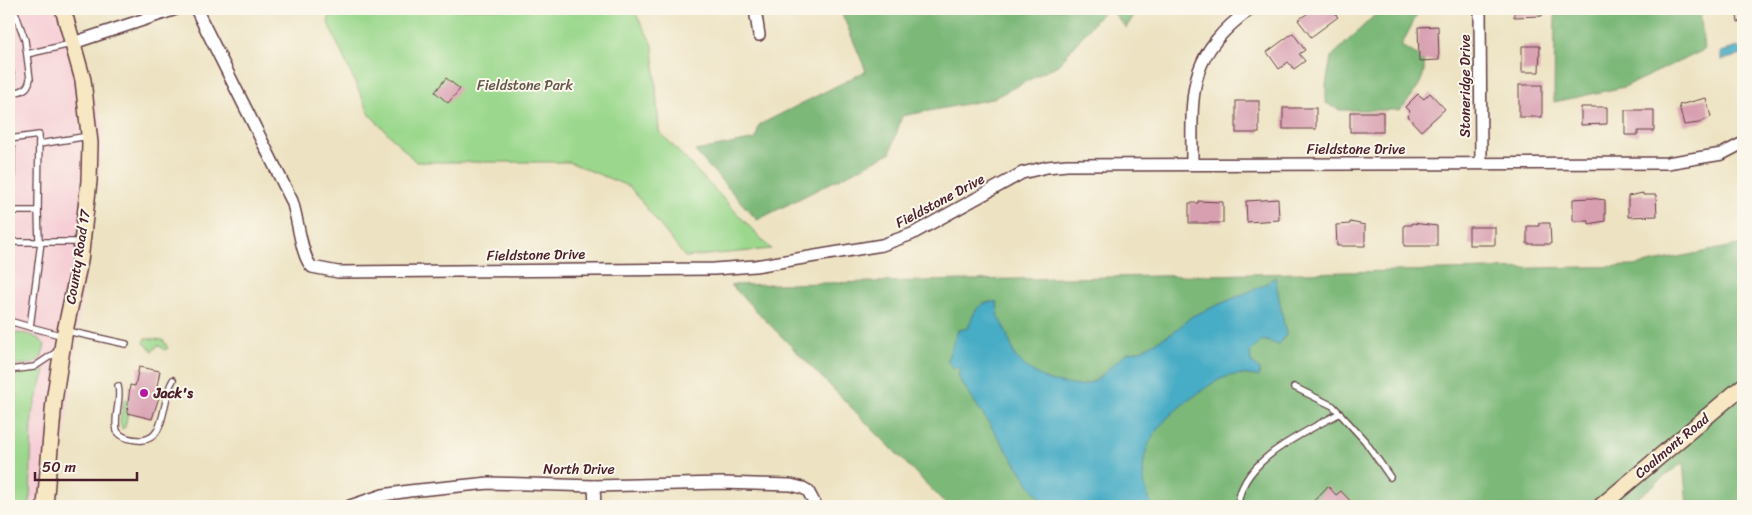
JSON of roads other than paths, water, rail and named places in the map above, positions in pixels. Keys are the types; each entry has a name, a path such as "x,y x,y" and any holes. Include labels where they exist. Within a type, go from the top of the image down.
{"street":[{"name":"County Road 17","path":"45,506 54,401 82,242 89,181 89,136 83,80 63,9"},
{"path":"73,44 176,9"},
{"name":"Fieldstone Drive","path":"196,9 292,201 300,226 304,257 312,267 318,270 454,272 714,269 756,266 898,241 1012,178 1034,170 1067,165 1667,163 1722,154 1743,144"},
{"path":"755,9 759,35"},
{"path":"1192,164 1192,109 1194,89 1201,64 1218,35 1250,9"},
{"name":"Stoneridge Drive","path":"1480,9 1481,163"},
{"name":"Coalmont Road","path":"1601,506 1743,386"},
{"name":"North Drive","path":"350,506 382,495 489,483 594,486 722,483 791,485 808,491 816,506"},
{"path":"594,486 595,506"}],"lane":[{"path":"9,16 15,11 27,54 29,85 22,92 9,93"},
{"path":"27,54 73,44"},
{"path":"9,139 39,135 38,211 40,242 30,327"},
{"path":"39,144 89,136"},
{"path":"9,212 38,211"},
{"path":"9,242 82,242"},
{"path":"9,321 64,338 126,344"},
{"path":"9,370 34,367 64,338"},
{"path":"118,386 121,396 116,420 117,431 128,439 150,440 158,432 168,388 173,380"},
{"path":"1294,387 1333,406 1340,412 1365,441 1390,478"},
{"path":"1238,506 1242,490 1255,467 1340,412"}],"water":[{"path":"1738,47 1743,49 1743,55 1721,60 1721,52"},
{"path":"1275,277 1286,335 1279,345 1263,340 1250,352 1251,362 1260,370 1259,377 1240,375 1217,381 1179,408 1157,431 1149,443 1145,457 1144,472 1146,488 1152,506 1047,506 1032,488 958,377 960,369 956,367 953,369 947,360 958,330 968,328 977,309 981,305 997,302 998,316 1015,356 1027,368 1049,381 1079,386 1095,381 1126,353 1141,350 1172,333 1192,316 1262,286"}],"waterway":[{"path":"601,9 604,12"}],"place":[{"name":"Jack's","path":"144,393"}],"park label":[{"name":"Fieldstone Park","path":"525,85"}]}
